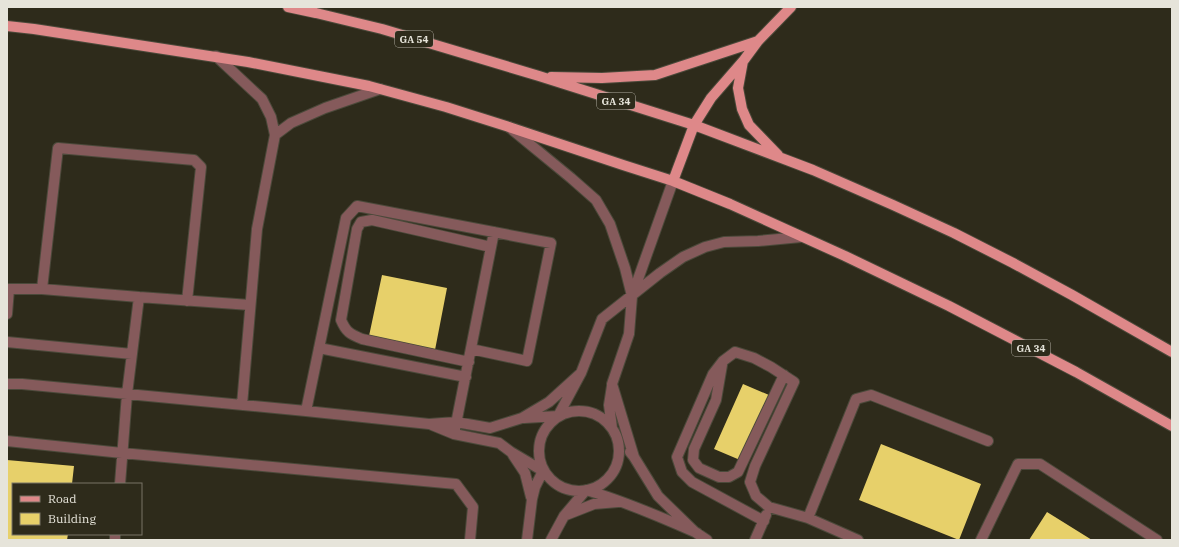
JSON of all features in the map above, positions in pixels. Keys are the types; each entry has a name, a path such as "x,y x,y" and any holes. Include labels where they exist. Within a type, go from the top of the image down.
{"main road":[{"name":"GA 54","path":"288,7 382,29 539,76 602,78 655,75 758,41"},
{"name":"GA 54","path":"673,181 694,126 711,98 744,60 758,41 791,7"},
{"path":"7,26 216,56 380,89 446,107 673,181"},
{"path":"744,60 738,88 742,109 749,125 781,158"},
{"name":"GA 34","path":"539,76 694,126 813,170 954,233 1072,294 1172,352"},
{"name":"GA 34","path":"673,181 730,204 852,259 949,306 1076,372 1172,426"}],"street":[{"path":"216,56 262,98 271,117 275,135 257,229 242,405"},
{"path":"275,135 291,123 325,108 380,89"},
{"path":"506,126 596,200 610,224 625,268 632,296"},
{"path":"42,289 58,148 194,160 201,167 187,301"},
{"path":"612,428 609,406 612,384 629,334 632,296 673,181"},
{"path":"306,411 346,218 356,206 551,243 527,360 471,349"},
{"path":"469,362 362,339 351,335 344,329 341,320 358,229 361,222 372,220 491,247"},
{"path":"454,434 494,232"},
{"path":"558,416 580,374 602,319 660,273 683,257 705,247 724,242 801,237"},
{"path":"7,314 9,290 42,289 250,305"},
{"path":"120,483 139,297"},
{"path":"7,342 132,354"},
{"path":"319,348 466,378"},
{"path":"764,520 692,482 682,472 677,457 713,374 723,361 735,352 754,358 794,382 755,466 750,482 756,496 769,507 808,518 858,540"},
{"path":"723,361 716,400 694,449 693,460 699,468 719,477 729,477 738,472 784,375"},
{"path":"7,384 22,384 128,394 429,424 456,422 490,428 522,418 550,402 580,374"},
{"path":"612,384 634,457"},
{"path":"808,518 856,398 871,395 988,441"},
{"path":"527,540 532,499 535,487 543,471 539,459 538,447 541,434 548,424 558,416 569,411 581,410 593,413 604,419 612,428 617,438 634,457 658,496 697,533 707,540"},
{"path":"522,418 558,416"},
{"path":"429,424 454,434 499,443 543,471 551,480 562,487 574,491 586,490 599,486 610,477 617,465 619,451 617,438"},
{"path":"7,441 122,454 456,484 473,507 470,540"},
{"path":"511,452 525,473 532,499"},
{"path":"981,540 1018,464 1040,464 1157,540"},
{"path":"586,490 650,513 697,533"},
{"path":"551,540 564,516 586,490"},
{"path":"564,516 594,504 620,502"},
{"path":"755,540 769,507"}],"building":[{"path":"382,275 447,288 435,350 369,336"},
{"path":"743,384 769,395 740,460 714,449"},
{"path":"881,444 981,484 959,540 859,500"},
{"path":"7,460 74,466 72,483 12,483 12,535 68,535 67,540 7,540"},
{"path":"1047,512 1092,540 1029,540"}]}
